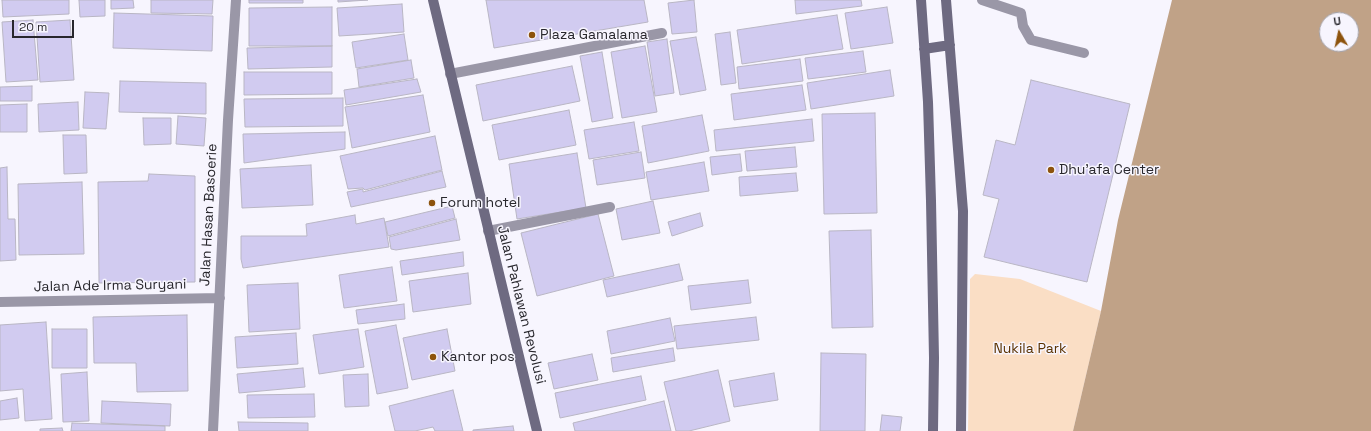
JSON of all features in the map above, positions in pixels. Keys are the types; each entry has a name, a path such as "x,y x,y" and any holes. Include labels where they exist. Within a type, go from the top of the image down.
{"street":[{"name":"Jalan Hasan Basoerie","path":"213,431 228,112 236,0"},
{"name":"Jalan Pahlawan Revolusi","path":"433,0 537,431"},
{"path":"921,0 932,209 934,358 933,431"},
{"path":"946,0 963,211 961,431"},
{"path":"982,0 1021,13 1023,26 1031,40 1084,53"},
{"path":"450,74 662,34"},
{"path":"924,49 950,45"},
{"path":"488,231 610,207"},
{"name":"Jalan Ade Irma Suryani","path":"0,302 220,298"}],"green space":[{"name":"Nukila Park","path":"975,274 1020,279 1101,311 1073,431 968,431 970,279"}],"shaded area":[{"path":"1172,0 1371,0 1371,431 1073,431 1101,311 1118,220"}],"building":[{"path":"2,0 69,0 69,14 3,17"},
{"path":"79,0 105,0 105,16 80,17"},
{"path":"111,0 133,0 134,8 111,9"},
{"path":"151,0 213,0 212,14 151,13"},
{"path":"249,0 303,0 303,3 249,3"},
{"path":"338,0 368,0 338,2"},
{"name":"Plaza Gamalama","path":"486,0 644,0 648,22 494,48"},
{"path":"694,0 697,32 672,34 668,3"},
{"path":"795,0 861,0 862,6 796,14"},
{"path":"402,4 404,32 339,36 337,8"},
{"path":"332,7 332,46 249,46 249,8"},
{"path":"887,7 893,43 851,49 845,13"},
{"path":"114,13 213,16 212,51 113,48"},
{"path":"837,15 843,49 742,64 737,30"},
{"path":"33,20 38,80 6,82 2,22"},
{"path":"70,20 74,80 40,82 36,22"},
{"path":"730,32 736,83 721,85 715,34"},
{"path":"404,34 408,60 356,68 352,42"},
{"path":"696,37 706,90 680,95 670,41"},
{"path":"667,39 674,93 655,96 647,42"},
{"path":"332,46 332,67 248,69 247,48"},
{"path":"645,46 657,112 622,118 611,52"},
{"path":"863,51 866,72 808,79 805,58"},
{"path":"602,52 613,118 592,122 580,56"},
{"path":"800,59 803,81 739,89 737,67"},
{"path":"411,60 414,78 359,87 357,69"},
{"path":"572,66 580,101 483,121 476,85"},
{"path":"890,70 894,96 811,109 807,83"},
{"path":"244,72 332,72 332,94 244,95"},
{"path":"417,79 421,92 346,105 344,90"},
{"name":"Dhu'afa Center","path":"1031,80 1130,104 1087,282 984,257 999,199 983,195 996,140 1015,145"},
{"path":"120,81 206,83 206,114 119,112"},
{"path":"802,85 806,110 734,120 731,94"},
{"path":"32,86 32,101 0,101 0,87"},
{"path":"85,92 109,93 106,129 83,128"},
{"path":"423,95 430,132 352,148 345,107"},
{"path":"343,98 343,126 245,127 244,99"},
{"path":"78,102 79,130 39,132 38,104"},
{"path":"27,104 27,132 0,132 0,105"},
{"path":"569,110 576,145 499,160 492,125"},
{"path":"875,113 877,213 824,214 822,114"},
{"path":"702,115 709,151 648,163 642,126"},
{"path":"178,116 206,118 204,146 176,144"},
{"path":"143,118 171,118 171,144 144,145"},
{"path":"812,119 814,141 716,151 714,130"},
{"path":"634,122 639,151 589,159 584,130"},
{"path":"345,132 345,149 244,163 243,134"},
{"path":"63,135 86,135 87,173 64,174"},
{"path":"435,136 442,170 365,190 363,188 348,189 340,156"},
{"path":"795,147 797,167 747,171 745,151"},
{"path":"641,152 645,178 597,185 593,160"},
{"path":"577,153 586,208 517,219 509,164"},
{"path":"740,154 742,171 712,175 710,157"},
{"path":"704,162 709,191 651,200 646,172"},
{"path":"311,165 313,205 242,208 240,169"},
{"path":"7,167 8,219 15,219 16,260 0,261 0,168"},
{"path":"442,171 446,187 351,207 347,192 363,189 363,192"},
{"path":"796,173 798,191 740,196 739,177"},
{"path":"149,174 195,176 195,282 99,283 98,182 148,181"},
{"path":"82,182 84,254 19,255 18,184"},
{"path":"653,201 660,233 622,240 616,209"},
{"path":"452,206 455,218 388,236 385,222"},
{"path":"700,213 703,226 672,236 668,222"},
{"path":"598,214 614,276 537,296 521,233"},
{"path":"355,215 356,224 384,218 389,247 243,268 241,259 241,236 307,236 306,224"},
{"path":"456,219 460,240 396,250 391,249 389,237"},
{"path":"871,230 873,327 832,328 829,231"},
{"path":"463,252 464,266 402,275 400,261"},
{"path":"679,264 683,280 607,297 603,280"},
{"path":"392,267 397,301 344,308 339,275"},
{"path":"468,273 471,304 413,312 409,281"},
{"path":"748,280 751,303 691,310 688,286"},
{"path":"298,283 300,329 249,332 247,285"},
{"path":"404,304 405,319 358,324 356,310"},
{"path":"187,315 188,391 137,392 136,363 94,363 93,317"},
{"path":"756,317 759,340 677,349 674,326"},
{"path":"670,318 675,341 611,354 607,331"},
{"path":"46,322 52,419 25,421 23,389 0,391 0,325"},
{"path":"396,325 408,388 377,394 365,331"},
{"path":"52,329 87,329 87,368 52,368"},
{"path":"358,329 364,367 319,374 313,335"},
{"path":"447,329 455,371 412,380 403,338"},
{"path":"296,333 298,364 237,368 235,337"},
{"path":"673,348 675,361 613,372 611,358"},
{"path":"821,353 866,354 865,431 820,431"},
{"path":"592,354 598,380 554,389 548,363"},
{"path":"303,368 305,387 239,393 237,374"},
{"path":"718,370 730,421 689,431 676,431 664,382"},
{"path":"87,372 89,421 63,422 61,374"},
{"path":"774,373 778,400 734,407 729,381"},
{"path":"368,374 369,406 345,407 343,375"},
{"path":"641,376 646,400 560,418 555,393"},
{"path":"453,390 463,431 435,431 433,427 415,431 395,431 389,406"},
{"path":"314,394 315,417 248,418 247,395"},
{"path":"17,398 19,418 0,420 0,401"},
{"path":"102,401 171,404 170,426 101,423"},
{"path":"664,401 671,431 575,431 573,423"},
{"path":"882,415 902,417 900,431 880,431"},
{"path":"238,422 308,423 308,431 239,431"},
{"path":"72,423 165,426 165,431 71,431"},
{"path":"513,426 514,431 473,431 473,430"},
{"path":"62,428 63,431 40,431 40,429"}],"place":[{"name":"Plaza Gamalama","path":"532,35"},
{"name":"Dhu'afa Center","path":"1051,170"},
{"name":"Forum hotel","path":"432,203"},
{"name":"Kantor pos","path":"433,357"}]}
